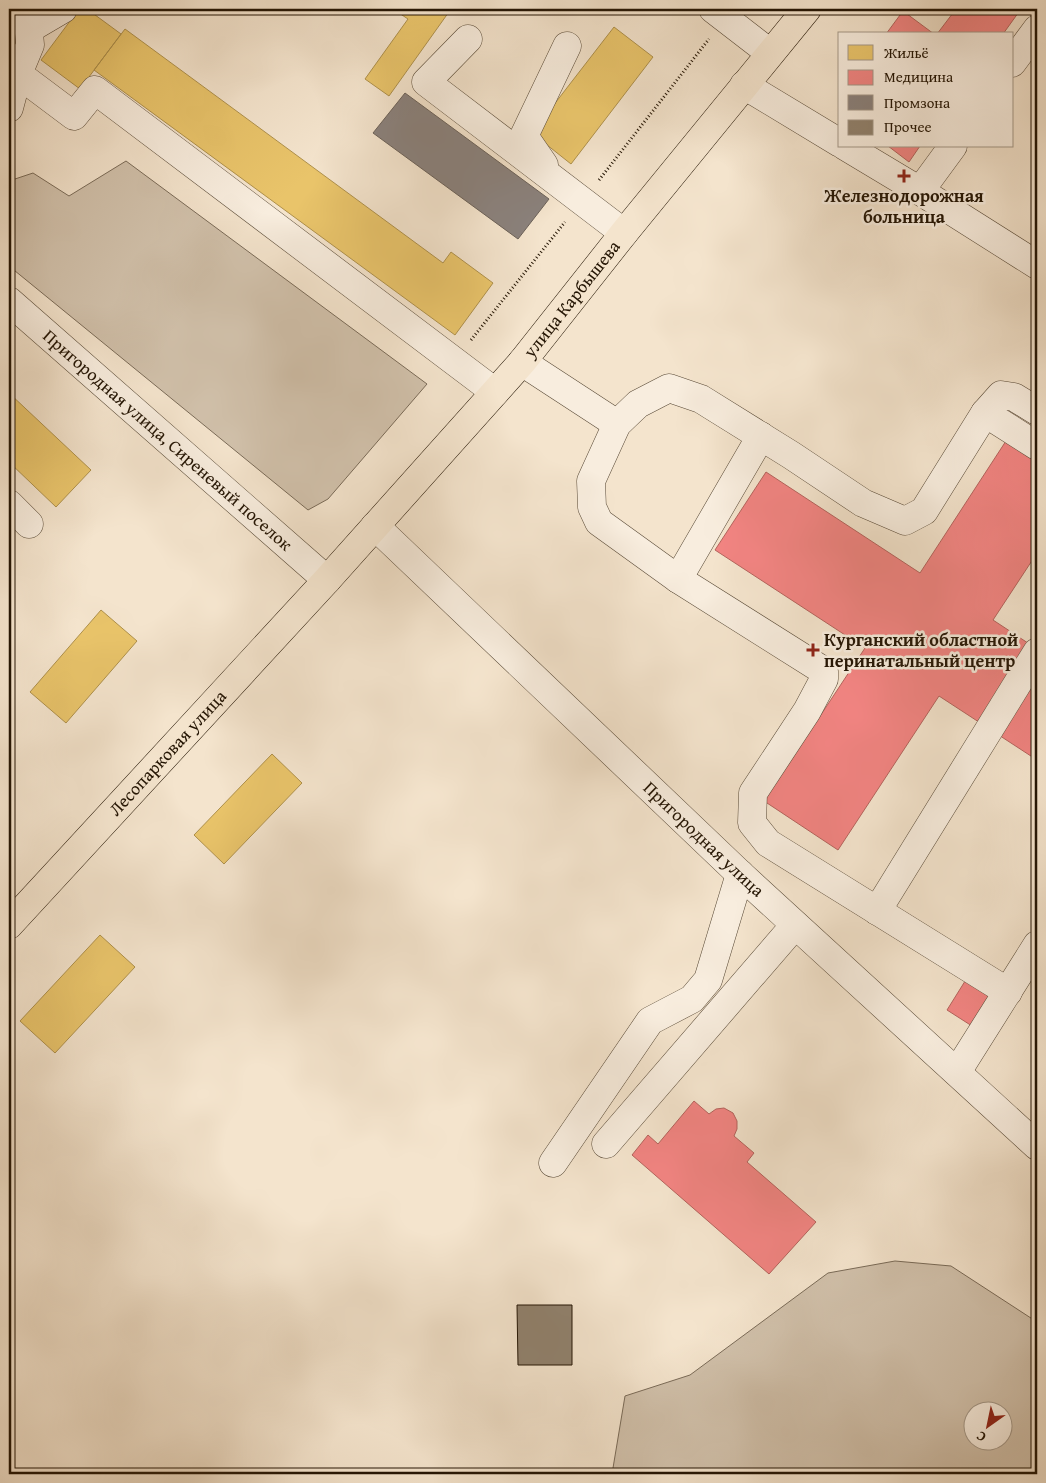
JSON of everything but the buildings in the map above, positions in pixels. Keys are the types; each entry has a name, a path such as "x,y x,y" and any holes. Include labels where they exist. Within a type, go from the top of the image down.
{"main road":[{"name":"улица Карбышева","path":"327,580 522,362 624,233 807,9"},
{"name":"Лесопарковая улица","path":"9,925 327,580"}],"street":[{"path":"9,108 18,74 30,45 28,19 63,9"},
{"path":"713,9 770,53"},
{"path":"1014,60 1037,28"},
{"path":"468,40 426,82 624,233"},
{"path":"555,180 524,136 567,46"},
{"path":"18,74 74,116 95,90 495,392"},
{"path":"744,85 838,142"},
{"path":"848,148 1037,266"},
{"path":"920,192 952,148"},
{"name":"Пригородная улица, Сиреневый поселок","path":"9,303 327,580"},
{"path":"522,362 617,424"},
{"path":"1008,992 768,843 752,823 753,793 807,711 824,679 824,671 678,579 599,522 592,507 591,481 617,424 638,404 669,388 701,399 863,503 904,521 924,511 985,413 1001,396 1014,397 1037,411"},
{"path":"985,413 1037,446"},
{"path":"678,579 761,436"},
{"path":"9,504 29,524"},
{"name":"Пригородная улица","path":"375,526 794,925 1037,1146"},
{"path":"877,910 1037,652"},
{"path":"552,1163 650,1021 692,1000 708,980 740,874"},
{"path":"606,1144 794,925"},
{"path":"957,1072 1037,944"}],"shaded area":[{"path":"126,161 427,384 328,499 308,510 9,266 9,181 33,173 69,196"},
{"path":"895,1261 951,1266 1037,1322 1037,1474 612,1474 625,1396 690,1375 828,1273"}],"place":[{"name":"Железнодорожная больница","path":"904,176"},
{"name":"Курганский областной перинатальный центр","path":"813,650"}]}
